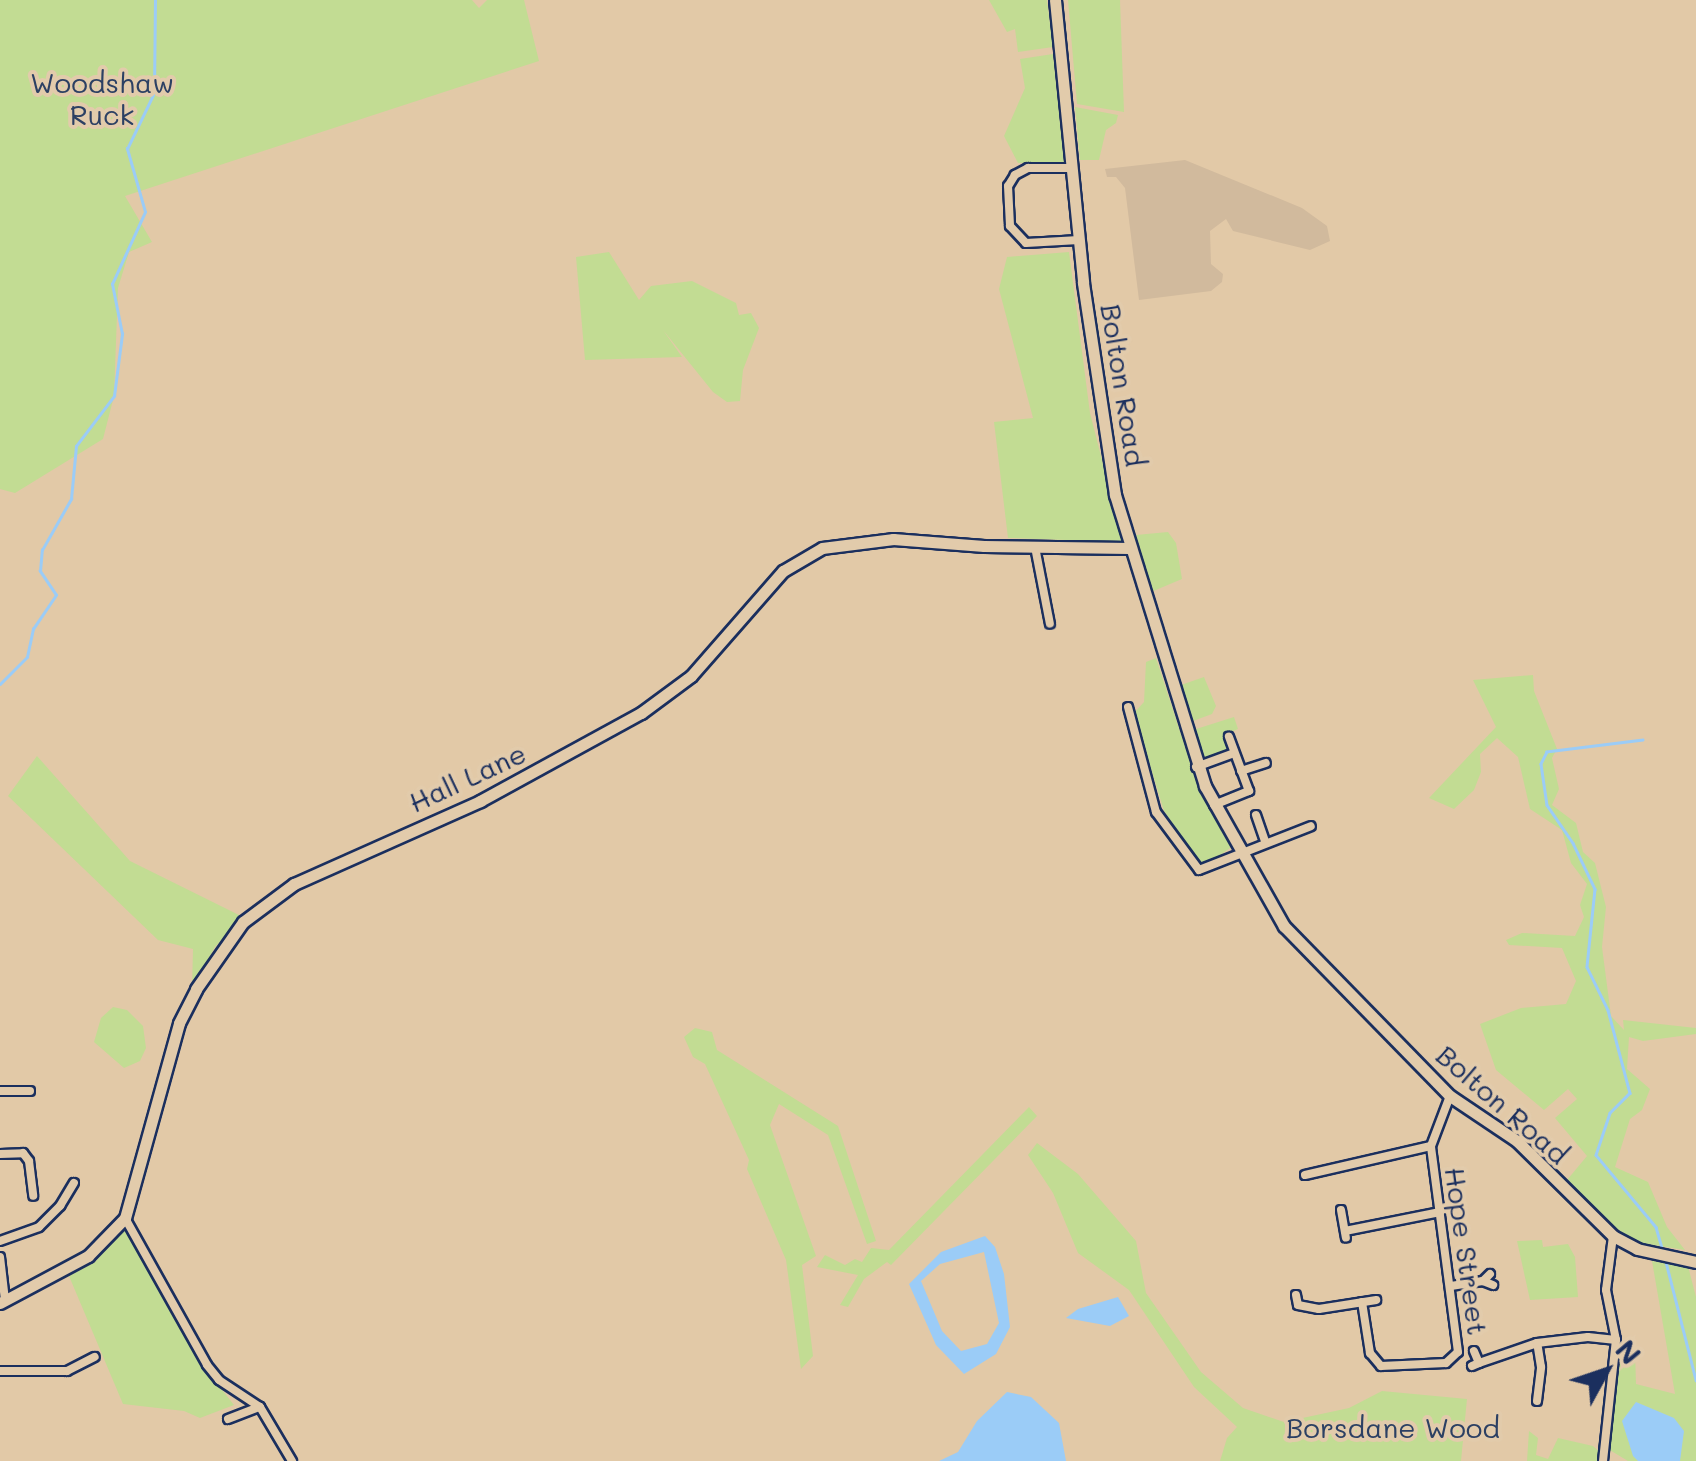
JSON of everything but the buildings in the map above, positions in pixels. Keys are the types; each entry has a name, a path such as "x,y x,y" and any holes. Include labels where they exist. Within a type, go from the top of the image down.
{"main road":[{"name":"Bolton Road","path":"1055,0 1101,418 1129,548 1196,767 1214,805 1284,926 1450,1096 1517,1142 1613,1236 1646,1252 1696,1262"},
{"name":"Hall Lane","path":"2,1302 88,1256 124,1218 179,1023 226,940 264,905 320,870 536,773 665,698 698,668 765,588 804,556 822,548 892,539 1129,548"}],"street":[{"path":"1073,168 1028,168 1015,175 1008,186 1010,226 1026,244 1079,240"},
{"path":"1035,547 1050,624"},
{"path":"1128,707 1156,812 1200,870 1241,850 1311,826"},
{"path":"1214,805 1248,792 1228,737"},
{"path":"1196,767 1234,753"},
{"path":"1241,771 1266,763"},
{"path":"1256,815 1265,841"},
{"path":"0,1091 30,1091"},
{"name":"Hope Street","path":"1362,1302 1370,1353 1377,1364 1390,1368 1446,1362 1456,1356 1460,1345 1431,1146 1450,1096"},
{"path":"1305,1175 1431,1146"},
{"path":"0,1154 23,1153 28,1160 32,1196"},
{"path":"0,1241 38,1227 60,1206 74,1183"},
{"path":"1342,1210 1345,1234 1440,1212"},
{"path":"124,1218 207,1365 219,1380 257,1404 292,1461"},
{"path":"1603,1461 1616,1340 1606,1290 1613,1236"},
{"path":"0,1257 2,1302"},
{"path":"1452,1286 1489,1280"},
{"path":"1296,1295 1294,1306 1319,1309 1376,1300"},
{"path":"1474,1351 1476,1365 1537,1343 1588,1337 1616,1340"},
{"path":"1537,1343 1542,1367 1537,1401"},
{"path":"0,1370 67,1371 95,1357"},
{"path":"82,1363 87,1374"},
{"path":"228,1419 257,1404"}],"shaded area":[{"path":"1185,160 1302,208 1327,226 1330,241 1310,250 1233,231 1226,219 1210,231 1211,264 1223,274 1222,282 1211,291 1139,300 1125,188 1116,177 1107,177 1105,169"}],"green space":[{"name":"Woodshaw Ruck","path":"0,0 472,0 479,8 487,0 524,0 539,61 125,196 152,242 129,252 118,288 114,396 103,439 15,493 0,489"},
{"path":"989,0 1047,0 1053,47 1018,52 1015,29 1007,32"},
{"path":"1068,0 1120,0 1124,112 1077,104"},
{"path":"1053,54 1064,162 1018,163 1004,136 1025,88 1020,59"},
{"path":"1075,107 1118,115 1116,123 1106,130 1099,160 1080,160"},
{"path":"609,252 639,300 651,286 692,281 736,303 739,315 751,313 759,328 743,370 740,401 727,402 713,392 663,330 682,357 585,360 576,257"},
{"path":"1069,252 1090,413 1123,542 1008,538 994,422 1033,418 999,289 1007,257"},
{"path":"1168,532 1176,543 1182,579 1151,592 1136,535"},
{"path":"1156,658 1192,768 1233,846 1209,863 1200,863 1164,811 1134,713 1144,702 1146,662"},
{"path":"1533,675 1534,691 1557,749 1552,758 1559,789 1552,805 1576,823 1583,852 1595,863 1606,907 1602,947 1611,1016 1624,1030 1623,1020 1696,1028 1696,1034 1643,1041 1629,1037 1627,1069 1650,1089 1642,1110 1630,1119 1615,1167 1648,1182 1667,1227 1685,1250 1641,1243 1617,1231 1567,1180 1587,1156 1555,1118 1577,1099 1568,1089 1544,1110 1496,1070 1480,1024 1521,1008 1566,1004 1576,981 1562,948 1509,945 1506,940 1522,933 1575,936 1584,917 1580,905 1587,884 1571,863 1562,830 1530,809 1518,757 1497,738 1480,754 1481,772 1474,790 1454,809 1429,798 1496,727 1473,680"},
{"path":"1204,677 1216,706 1212,714 1193,721 1181,685"},
{"path":"1234,717 1238,729 1224,735 1228,752 1203,760 1193,730"},
{"path":"37,756 130,861 243,917 215,947 192,988 193,949 158,940 8,796"},
{"path":"113,1007 127,1010 143,1026 146,1048 140,1061 124,1068 94,1042 101,1018"},
{"path":"695,1028 712,1032 717,1050 838,1126 876,1241 867,1244 828,1135 779,1104 770,1125 816,1256 802,1265 813,1356 801,1369 786,1260 747,1169 749,1160 705,1064 693,1057 684,1037"},
{"path":"1029,1107 1037,1116 891,1265 887,1262 864,1279 848,1307 840,1305 858,1275 817,1267 825,1255 845,1265 855,1259 862,1262 871,1248 889,1250"},
{"name":"Borsdane Wood","path":"1037,1143 1078,1174 1136,1241 1146,1293 1201,1372 1243,1408 1284,1422 1349,1408 1382,1391 1467,1399 1461,1461 1220,1461 1227,1438 1237,1427 1194,1387 1129,1290 1078,1253 1053,1193 1028,1155"},
{"path":"125,1227 205,1368 234,1405 200,1418 184,1411 123,1404 69,1276 95,1262"},
{"path":"1542,1240 1543,1247 1568,1244 1575,1257 1578,1297 1530,1300 1517,1241"},
{"path":"1652,1261 1688,1266 1696,1297 1696,1461 1628,1461 1608,1449 1617,1353 1635,1351 1636,1384 1675,1394"},
{"path":"1529,1431 1538,1438 1536,1455 1548,1459 1558,1438 1593,1446 1604,1456 1603,1461 1527,1461"}],"water":[{"path":"985,1236 995,1247 1004,1274 1010,1327 996,1354 964,1374 936,1345 909,1284 941,1252","holes":["984,1252 999,1323 987,1344 961,1351 942,1331 921,1281 940,1264"]},
{"path":"1118,1297 1129,1316 1110,1326 1066,1318 1078,1309"},
{"path":"1007,1392 1031,1397 1059,1423 1066,1461 939,1461 958,1452 977,1421"},
{"path":"1636,1402 1674,1418 1684,1431 1680,1461 1638,1461 1633,1456 1622,1421"}],"waterway":[{"path":"0,684 27,657 33,629 56,595 40,571 42,550 71,499 76,446 114,396 122,334 112,284 145,212 127,149 154,93 155,0"},
{"path":"1643,740 1547,752 1541,764 1547,805 1573,843 1595,889 1587,967 1608,1010 1630,1093 1610,1113 1596,1155 1656,1227 1662,1248"},
{"path":"1666,1262 1696,1380"}]}
